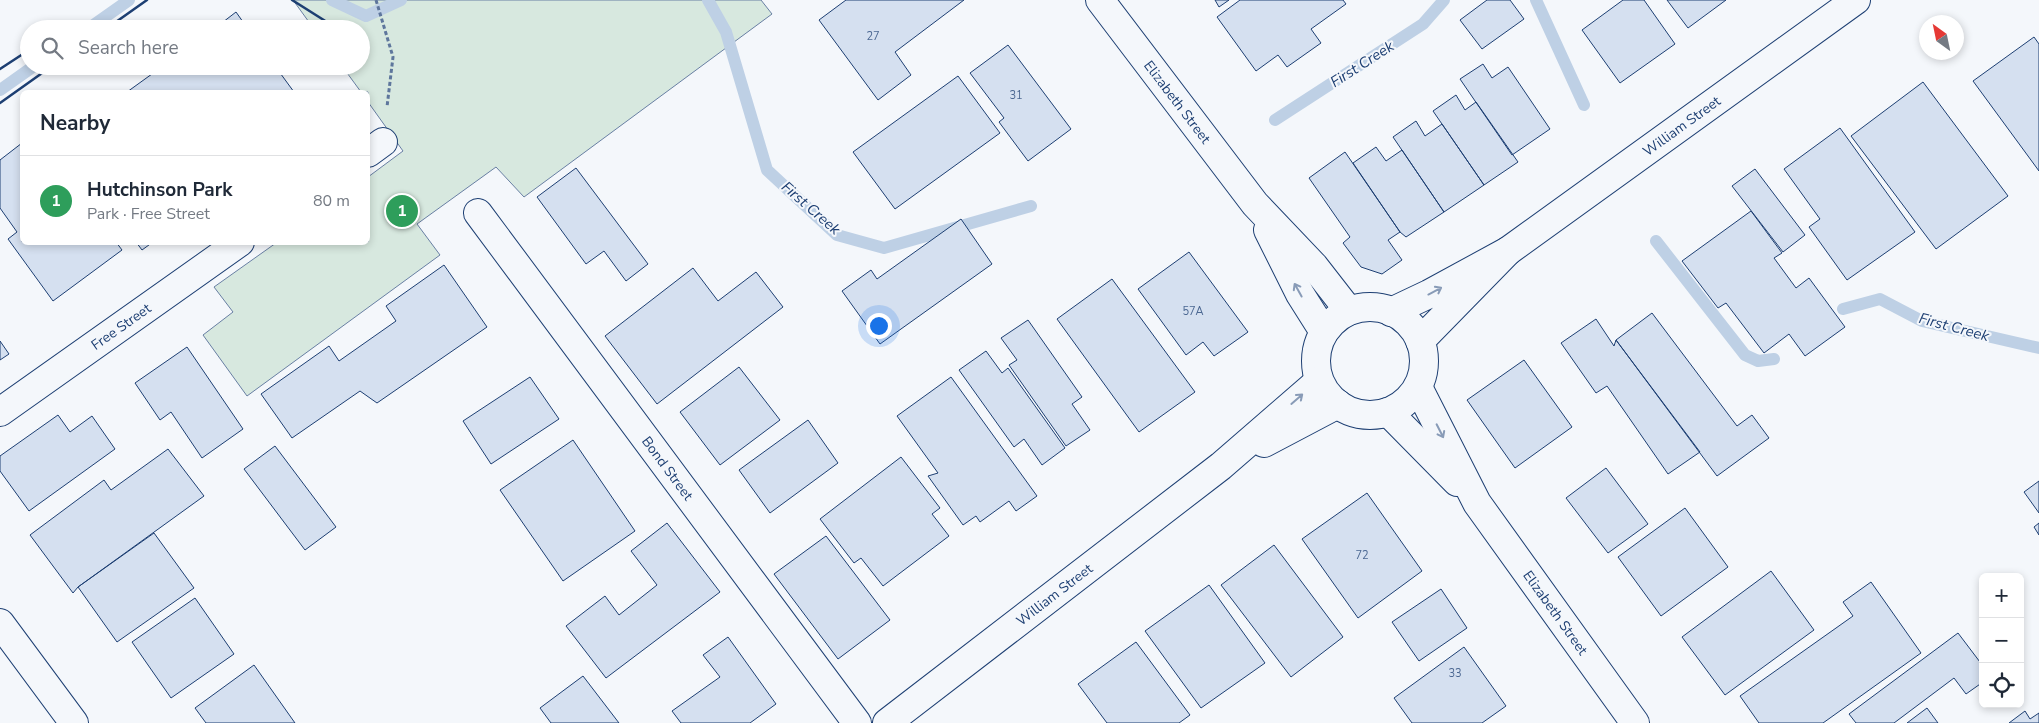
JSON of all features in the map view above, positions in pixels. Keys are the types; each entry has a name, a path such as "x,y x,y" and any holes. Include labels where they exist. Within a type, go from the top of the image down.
{"street":[{"name":"Elizabeth Street","path":"1100,0 1255,204 1314,266 1349,311"},
{"name":"William Street","path":"1391,312 1429,294 1508,251 1856,0"},
{"name":"Elizabeth Street","path":"1255,204 1300,294 1324,332"},
{"name":"Bond Street","path":"478,212 857,723"},
{"name":"Free Street","path":"0,412 236,245"},
{"name":"William Street","path":"1420,341 1508,251"},
{"path":"1365,307 1381,308 1397,313 1410,323 1420,341 1424,354 1424,371 1418,387 1407,400 1388,412 1376,415 1360,414 1344,408 1330,398 1319,381 1316,358 1318,344 1324,332 1335,320 1349,311 1365,307"},
{"name":"William Street","path":"888,723 1221,466 1319,381"},
{"name":"Elizabeth Street","path":"1418,387 1477,502 1635,723"},
{"name":"William Street","path":"1221,466 1338,404"},
{"name":"Elizabeth Street","path":"1388,412 1477,502"},
{"path":"0,623 74,723"}],"path":[{"path":"375,148 393,57 376,0"}],"shaded area":[{"path":"293,0 761,0 772,14 524,197 496,167 417,224 440,255 247,396 203,335 233,312 214,287 273,245 370,245 370,176 403,151 370,105 370,90 360,90 349,75 370,75 370,20 307,20"}],"building":[{"path":"846,0 964,0 895,52 911,75 878,100 819,20"},
{"path":"1215,0 1229,0 1219,7"},
{"path":"1240,0 1343,0 1346,4 1311,29 1321,43 1287,67 1278,55 1256,71 1217,17"},
{"path":"1487,0 1510,0 1524,19 1482,49 1460,20"},
{"path":"1623,0 1644,0 1675,44 1620,83 1582,30"},
{"path":"1667,0 1726,0 1688,28"},
{"path":"236,12 242,20 226,20"},
{"path":"2034,37 2039,44 2039,171 1973,81"},
{"path":"1008,45 1071,129 1028,161 999,122 1004,118 970,73"},
{"path":"1483,64 1492,78 1508,67 1550,129 1512,155 1460,79"},
{"path":"151,75 282,75 293,90 130,90"},
{"path":"958,76 1000,133 895,209 853,152"},
{"path":"1923,82 2008,196 1936,249 1851,136"},
{"path":"1456,95 1465,110 1476,102 1518,162 1484,185 1433,111"},
{"path":"1416,121 1425,136 1442,124 1484,185 1444,212 1393,137"},
{"path":"1840,128 1915,232 1847,280 1809,227 1820,219 1784,169"},
{"path":"20,145 20,245 118,245 122,250 53,301 8,239 17,232 0,208 0,160"},
{"path":"1376,147 1386,161 1402,150 1444,212 1406,237 1400,232 1353,163"},
{"path":"1345,152 1400,232 1388,240 1402,260 1382,274 1361,267 1343,243 1350,237 1309,178"},
{"path":"576,168 648,264 626,281 604,251 586,264 537,197"},
{"path":"1755,169 1805,235 1783,252 1732,186"},
{"path":"1751,211 1782,253 1774,258 1796,288 1809,278 1845,327 1805,356 1789,334 1764,353 1726,303 1718,308 1682,261"},
{"path":"961,219 992,264 880,344 842,291 871,270 877,279"},
{"path":"138,245 149,245 142,250"},
{"path":"1189,252 1248,332 1214,356 1203,342 1186,355 1138,289"},
{"path":"444,265 487,327 377,403 360,391 292,438 261,394 329,346 339,361 396,321 386,306"},
{"path":"693,268 718,301 756,272 783,307 657,404 605,336"},
{"path":"1112,279 1195,392 1139,432 1057,319"},
{"path":"1652,313 1737,426 1752,415 1769,438 1717,476 1616,340"},
{"path":"1596,319 1614,346 1616,340 1700,452 1668,474 1607,386 1596,393 1561,343"},
{"path":"1028,320 1082,397 1072,404 1090,430 1066,446 1009,365 1017,360 1001,338"},
{"path":"0,341 9,354 0,360"},
{"path":"187,347 243,429 202,458 171,412 160,420 135,383"},
{"path":"986,351 1002,373 1008,368 1065,448 1042,465 1024,439 1014,447 959,370"},
{"path":"1524,360 1572,427 1515,468 1467,400"},
{"path":"739,367 780,420 720,465 680,412"},
{"path":"530,377 559,419 491,464 463,421"},
{"path":"951,377 1037,496 1016,511 1009,501 980,522 976,516 963,525 928,476 938,473 897,416"},
{"path":"58,415 70,432 92,416 115,449 29,511 0,471 0,456"},
{"path":"808,420 838,463 770,513 739,470"},
{"path":"573,440 635,531 563,581 500,490"},
{"path":"275,446 336,527 305,550 244,469"},
{"path":"168,449 204,496 78,587 73,593 30,535 104,480 111,490"},
{"path":"901,457 940,508 932,514 949,536 883,586 861,558 854,563 820,519"},
{"path":"1606,468 1648,524 1608,553 1566,498"},
{"path":"2039,481 2039,513 2024,492"},
{"path":"1367,493 1422,571 1358,618 1302,539"},
{"path":"1685,508 1728,567 1661,616 1618,557"},
{"path":"667,523 720,592 606,678 566,626 605,596 619,615 657,585 631,551"},
{"path":"2039,523 2039,535 2034,527"},
{"path":"154,533 194,588 117,642 78,587"},
{"path":"826,536 890,620 838,659 774,574"},
{"path":"1274,545 1343,637 1291,677 1221,585"},
{"path":"1771,571 1814,630 1725,695 1682,637"},
{"path":"1871,582 1921,653 1823,723 1759,723 1740,696 1853,616 1843,602"},
{"path":"1209,585 1265,663 1201,708 1145,631"},
{"path":"1441,589 1467,628 1419,661 1392,622"},
{"path":"195,598 234,654 171,698 132,642"},
{"path":"1958,633 1979,661 1979,685 1966,694 1954,678 1894,723 1856,723 1849,714"},
{"path":"728,637 776,704 750,723 681,723 672,711 720,677 703,655"},
{"path":"1136,642 1190,715 1179,723 1107,723 1078,684"},
{"path":"1464,647 1506,706 1482,723 1412,723 1394,698"},
{"path":"254,665 295,723 206,723 195,708"},
{"path":"583,676 619,723 551,723 540,708"},
{"path":"1927,708 1938,723 1907,723"},
{"path":"2025,711 2030,719 2039,713 2039,723 2009,723"}],"waterway":[{"name":"First Creek","path":"101,20 129,0"},
{"name":"First Creek","path":"332,0 366,16 401,0"},
{"name":"First Creek","path":"708,0 726,32 767,170 837,235 884,248 1031,206"},
{"name":"First Creek","path":"1275,120 1423,24 1444,0"},
{"name":"First Creek","path":"1536,0 1584,105"},
{"name":"First Creek","path":"0,90 21,75"},
{"name":"First Creek","path":"1656,241 1745,355 1758,361 1774,359"},
{"name":"First Creek","path":"1843,309 1880,299 1922,321 2039,348"}],"wall":[{"path":"119,20 147,0"},
{"path":"292,0 324,20"},
{"path":"0,69 20,56"},
{"path":"0,103 39,75"}],"place":[{"name":"Hutchinson Park","path":"402,211"}]}
